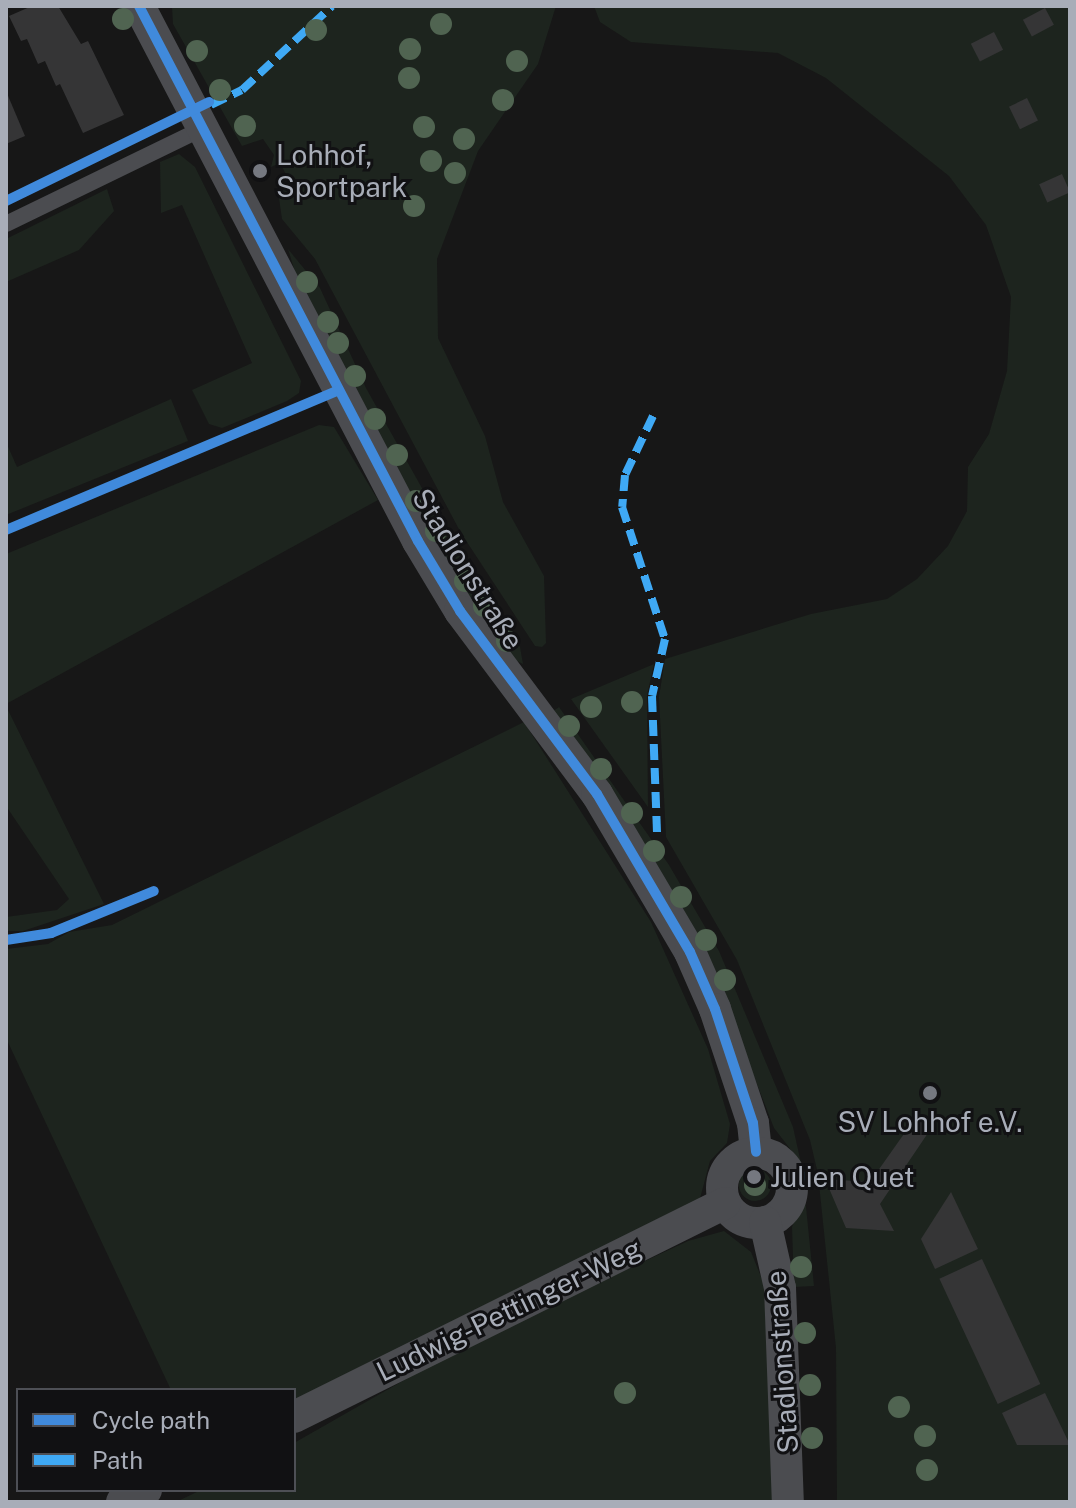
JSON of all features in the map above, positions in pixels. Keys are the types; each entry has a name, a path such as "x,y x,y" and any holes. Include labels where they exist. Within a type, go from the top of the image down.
{"street":[{"name":"Stadionstraße","path":"139,6 418,541 460,611 597,794 683,939 715,1009 753,1123 756,1152"},
{"path":"756,1152 782,1163 791,1179 787,1206 765,1222 737,1218 725,1203 726,1169 756,1152"},
{"name":"Ludwig-Pettinger-Weg","path":"296,1416 725,1203"},
{"name":"Stadionstraße","path":"765,1222 780,1288 788,1502"},
{"path":"122,1502 142,1492"}],"lane":[{"path":"6,224 204,128"}],"shaded area":[{"path":"556,6 538,64 478,151 437,259 438,338 485,436 503,502 544,576 546,643 542,647 535,646 461,533 315,259 282,219 278,191 290,182 280,163 271,167 274,155 263,139 242,146 173,24 172,7"},
{"name":"SV Lohhof e.V.","path":"594,6 1070,6 1070,1502 837,1502 836,1348 818,1174 810,1140 737,960 666,837 659,697 665,659 811,614 887,599 917,579 948,546 967,511 968,467 989,434 1007,371 1011,297 986,225 949,176 826,78 778,53 631,42 600,22"},
{"path":"179,154 195,167 301,381 299,393 287,401 222,428 209,424 192,390 252,363 182,205 161,213 160,162"},
{"path":"107,189 114,211 79,250 6,282 6,239"},
{"path":"288,249 320,288 366,388 451,540 520,647 523,664 507,656 450,575 295,272"},
{"path":"171,399 188,441 6,515 6,442 17,467"},
{"path":"319,425 334,427 378,500 6,704 6,554"},
{"path":"654,664 647,695 648,807 571,699"},
{"path":"6,706 104,904 23,931 6,931 6,917 57,910 69,899 6,806"},
{"path":"559,707 669,865 719,951 793,1127 801,1163 774,1128 712,968 552,712"},
{"path":"524,722 651,922 708,1049 730,1124 727,1143 710,1161 698,1206 296,1402 296,1388 170,1388 6,1038 6,949 48,944 69,932 112,925"},
{"path":"755,1169 767,1173 771,1185 767,1197 755,1201 743,1197 739,1185 743,1173"},
{"path":"805,1197 814,1286 794,1287 792,1227"},
{"path":"724,1231 751,1252 764,1284 775,1502 176,1502 197,1492 296,1492 296,1442 471,1342 688,1241"}],"building":[{"path":"32,6 58,6 81,44 88,41 124,115 83,133 60,84 56,86 45,61 38,64 27,39 21,41 9,16"},
{"path":"1045,8 1054,25 1032,37 1023,20"},
{"path":"994,32 1003,50 980,62 971,44"},
{"path":"6,91 25,136 6,144"},
{"path":"1027,98 1038,120 1020,129 1009,107"},
{"path":"1062,174 1070,192 1047,202 1039,184"},
{"path":"918,1114 928,1133 880,1204 894,1231 846,1228 825,1179 870,1182"},
{"path":"951,1192 978,1249 935,1269 921,1239"},
{"path":"982,1259 1040,1384 998,1404 939,1279"},
{"path":"1045,1393 1070,1445 1017,1445 1002,1413"}],"marked path":[{"path":"211,105 242,90 332,6"},
{"path":"653,416 625,475 622,507 665,639 652,696 657,835"},
{"path":"791,1179 814,1174"}],"cycle path":[{"path":"139,6 418,541 460,611 597,794 690,952 715,1009 753,1123 756,1152"},
{"path":"6,201 209,102"},
{"path":"6,530 339,390"},
{"path":"6,940 51,933 154,891"}],"place":[{"name":"Lohhof, Sportpark","path":"260,171"},
{"name":"SV Lohhof e.V.","path":"930,1093"},
{"name":"Julien Quet","path":"754,1177"}]}
